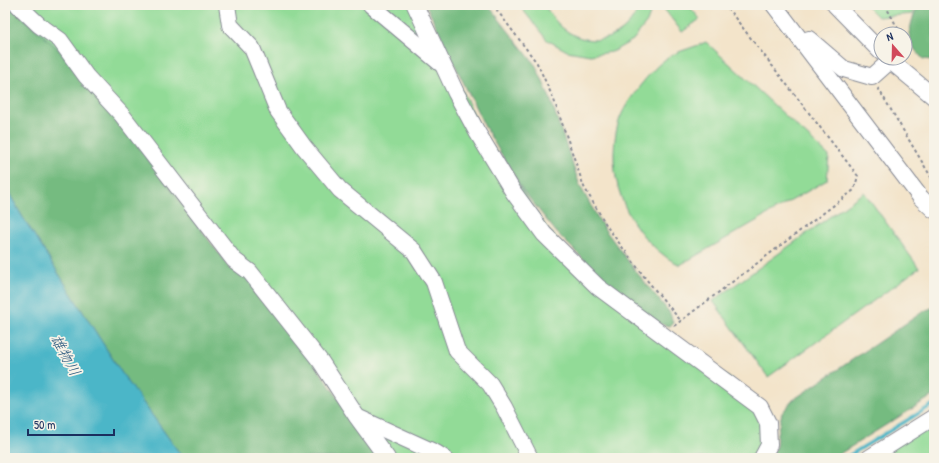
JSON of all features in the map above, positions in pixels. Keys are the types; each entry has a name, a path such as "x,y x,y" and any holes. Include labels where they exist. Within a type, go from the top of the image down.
{"street":[{"path":"18,5 39,25 60,40 86,76 122,115 234,260 250,272 317,356 387,458"},
{"path":"227,5 230,25 252,48 278,111 304,147 340,190 414,251 434,282 457,351 490,384 504,407 530,458"},
{"path":"371,5 444,66"},
{"path":"415,5 477,132 514,193 544,234 598,287 760,407 768,423 769,445 762,458"},
{"path":"774,5 921,198 934,210"},
{"path":"835,5 873,44"},
{"path":"786,20 844,69 872,77 880,66"},
{"path":"897,66 934,96"},
{"path":"358,417 444,458"},
{"path":"869,458 932,419"}],"path":[{"path":"493,5 537,63 554,100 584,187 608,228 646,279 681,322 854,190 858,176 725,5"},
{"path":"885,5 897,26"},
{"path":"872,77 934,182"}],"green space":[{"path":"5,5 9,5 56,47 122,125 230,268 246,278 319,370 379,458 183,458 121,372 22,216 5,186"},
{"path":"13,5 422,5 480,128 547,228 598,282 762,402 767,458 382,458 321,368"},
{"path":"426,5 488,5 536,66 550,98 580,186 603,227 638,274 670,313 673,323 670,326 660,324 604,280 557,233 522,189 485,127"},
{"path":"519,5 544,5 564,29 575,36 597,40 608,38 627,26 639,5 653,5 647,22 633,40 612,52 590,55 567,51 547,40"},
{"path":"661,5 688,5 700,19 682,32"},
{"path":"866,5 912,5 913,14 878,17"},
{"path":"918,5 934,5 934,59 932,60 923,59 913,46 913,26 911,26"},
{"path":"706,42 829,156 827,180 680,265 670,260 651,244 639,230 629,214 621,197 616,179 614,161 615,143 618,124 624,109 639,87 658,65 672,55"},
{"path":"864,192 919,268 768,377 713,301"},
{"path":"934,307 934,395 833,458 770,458 776,448 777,434 782,413 793,400 924,311"},
{"path":"934,413 934,458 862,458"}],"water":[{"name":"雄物川","path":"5,186 22,216 121,372 183,458 5,458"}],"waterway":[{"path":"845,458 934,404"}]}
